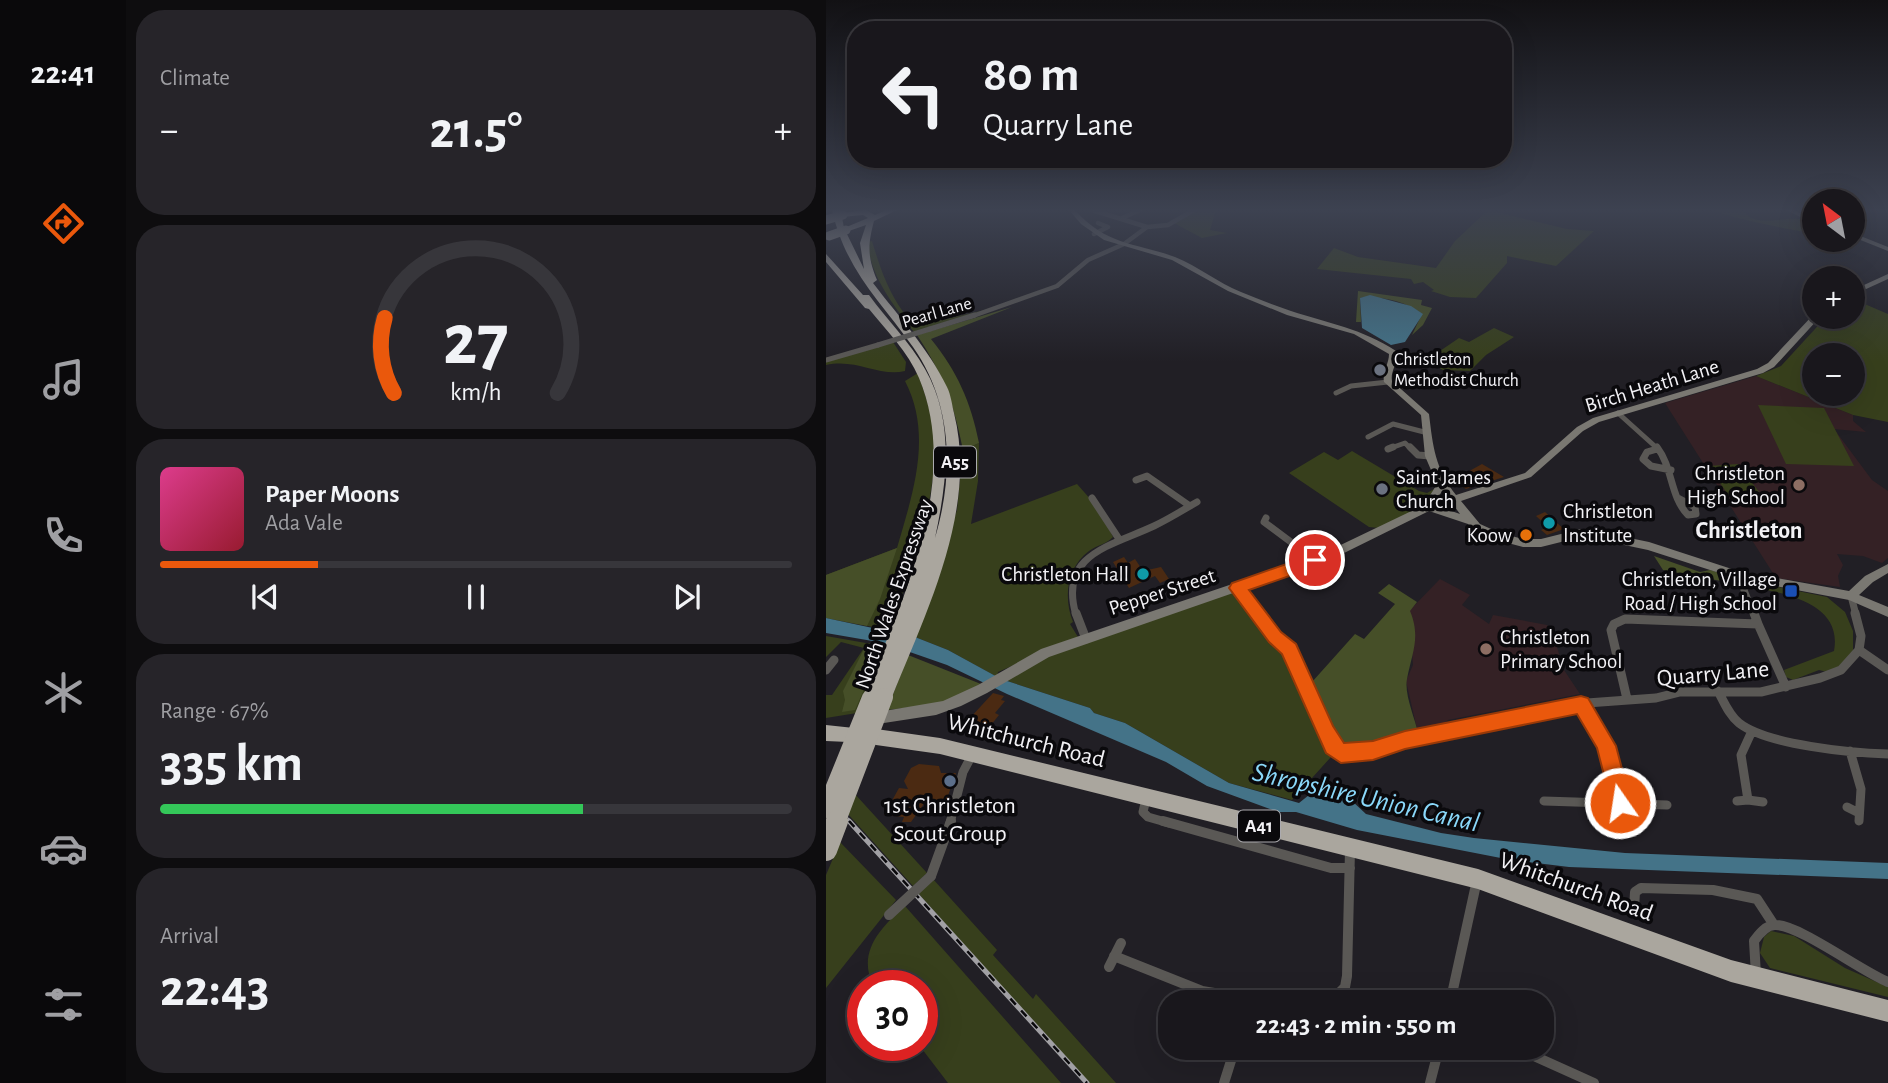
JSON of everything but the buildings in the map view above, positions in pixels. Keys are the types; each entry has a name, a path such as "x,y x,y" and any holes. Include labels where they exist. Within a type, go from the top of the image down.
{"highway":[{"path":"829,261 849,287 887,317"},
{"name":"North Wales Expressway","path":"826,809 891,663 949,508 955,472 955,436 945,392 938,376 887,317 844,261"},
{"name":"North Wales Expressway","path":"853,261 887,317"},
{"path":"866,261 887,317"},
{"name":"North Wales Expressway","path":"826,850 877,698"},
{"path":"826,733 848,734"},
{"name":"Whitchurch Road","path":"876,737 926,743 1478,879 1756,979 1888,1011"}],"street":[{"name":"Pearl Lane","path":"826,360 1025,301 1057,286 1086,261"},
{"path":"1178,261 1217,284 1247,297 1365,335 1395,355 1387,376 1388,382 1425,414 1430,456 1442,484 1471,521"},
{"path":"1865,287 1888,276"},
{"name":"Birch Heath Lane","path":"1454,500 1528,475 1580,429 1618,413 1760,371 1771,365 1805,329"},
{"path":"1336,393 1388,382"},
{"path":"1618,413 1657,449 1671,470 1678,498"},
{"path":"1381,438 1371,436 1393,424 1428,433"},
{"path":"1388,449 1405,443 1418,455 1430,456"},
{"path":"1657,449 1647,452 1643,459 1651,466 1671,470"},
{"path":"1086,639 1072,605 1075,573 1093,551 1155,526 1194,504 1147,476 1136,480"},
{"path":"1442,484 1429,507 1471,521 1497,536 1519,543 1541,543 1581,533 1591,534 1649,546 1738,575 1851,596 1888,612"},
{"path":"1092,498 1119,539"},
{"name":"Pepper Street","path":"884,717 942,707 989,688 1000,677 1045,653 1315,560 1429,507 1454,500"},
{"path":"1266,518 1264,522 1277,534 1315,560"},
{"path":"1851,596 1869,579 1888,568"},
{"path":"1738,575 1786,687"},
{"name":"Quarry Lane","path":"1238,588 1275,637 1290,650 1325,731 1333,746 1341,753 1373,750 1405,740 1581,704 1718,691 1760,692 1786,687 1841,670 1858,650"},
{"path":"1851,596 1861,636 1858,650 1888,670"},
{"path":"1627,699 1611,630 1618,621 1758,624"},
{"path":"1718,691 1730,712 1752,731 1850,751 1888,754"},
{"path":"1581,704 1606,746 1620,803"},
{"path":"1752,731 1745,739 1739,762 1743,801 1763,802"},
{"path":"1847,807 1859,817 1861,789 1850,751"},
{"path":"889,915 930,876 947,835 963,772 972,754"},
{"path":"1146,798 1143,812 1148,817 1331,868 1350,867"},
{"path":"1544,801 1667,805"},
{"path":"1343,990 1346,987 1350,847"},
{"path":"1453,990 1478,879"},
{"path":"1634,909 1635,892 1641,888 1713,890 1757,899 1774,925"},
{"path":"1756,979 1754,941 1765,928 1774,925 1797,932 1857,970 1888,982"},
{"path":"1121,943 1112,961 1199,990"},
{"path":"1224,1083 1231,1060"},
{"path":"1430,1083 1436,1060"},
{"path":"1543,1060 1594,1083"}],"shaded area":[{"name":"Christleton High School","path":"1756,376 1802,394 1802,406 1831,406 1853,415 1853,421 1866,432 1834,429 1872,480 1888,491 1888,558 1882,563 1863,556 1837,554 1843,565 1838,576 1840,587 1776,578 1665,403"},
{"name":"Christleton Primary School","path":"1440,579 1470,595 1462,605 1489,624 1493,615 1547,625 1553,634 1564,670 1580,694 1448,720 1437,730 1418,733 1406,681 1413,665 1409,611"}],"green space":[{"path":"871,261 879,261 900,308 916,326 1015,303 914,332 891,301"},
{"path":"1324,261 1383,261 1436,268 1441,261 1507,261 1476,298 1450,297 1431,291 1434,290 1423,282 1414,284 1411,279 1317,269"},
{"path":"1529,261 1562,261 1556,266"},
{"path":"1358,291 1422,300 1421,305 1432,308 1423,325 1412,335 1422,314 1393,300 1360,298 1361,322 1356,322"},
{"path":"1865,304 1888,314 1888,422 1853,415 1831,406 1865,406 1865,343 1802,343 1815,329 1865,329"},
{"path":"1012,307 931,339 956,375 972,414 979,443 963,450 946,390 917,335"},
{"path":"1494,328 1514,337 1486,355 1470,371 1443,370 1436,366 1442,357 1437,353 1459,338 1469,342"},
{"path":"893,342 906,362 905,371 886,372 837,363 826,365 826,361"},
{"path":"1802,343 1802,394 1756,376 1781,366"},
{"path":"918,373 934,428 934,471 920,540 889,630 826,618 826,575 897,548 918,464 918,422 905,381"},
{"path":"1758,405 1824,408 1854,466 1786,464"},
{"path":"979,443 978,481 971,524 1077,484 1100,510 1113,537 1089,551 1076,565 1072,574 1068,593 1073,622 1070,624 1078,637 998,672 997,677 948,650 915,637 957,510 963,450"},
{"path":"1352,451 1419,491 1427,493 1434,489 1428,497 1419,501 1419,508 1379,528 1369,527 1289,473 1324,452 1338,460"},
{"path":"1738,464 1760,493 1729,496 1708,466"},
{"path":"897,548 880,599 867,626 826,618 826,575"},
{"path":"1654,556 1700,572 1710,570 1731,576 1737,584 1663,570"},
{"path":"1748,581 1827,597 1845,612 1853,631 1853,651 1837,669 1827,672 1819,670 1793,680 1786,677 1784,670 1834,651 1834,635 1829,622 1820,611 1808,603 1750,587"},
{"path":"1389,584 1417,602 1410,611 1415,637 1406,685 1418,733 1375,746 1346,747 1335,740 1326,728 1312,682 1355,634 1364,639 1395,604 1378,593"},
{"path":"1232,592 1294,663 1331,757 1292,800 1229,783 1125,723 1094,713 1090,708 1001,679 1053,653"},
{"path":"826,636 883,646 857,713 826,718 826,695 832,695 864,648 841,642 826,657"},
{"path":"867,643 883,646 855,710 842,712 845,700 843,691"},
{"path":"908,655 986,686 939,704 887,710"},
{"path":"854,793 927,873 913,886 847,813"},
{"path":"840,842 896,900 826,988 826,875"},
{"path":"933,879 997,950 993,955 1033,999 1036,994 1116,1083 1086,1083 918,893"},
{"path":"905,906 1061,1083 948,1083 931,1061 938,1061 938,970 869,970 868,962 874,941"},
{"path":"1771,931 1794,936 1845,968 1888,987 1888,997 1770,968 1760,953 1764,937"}],"water":[{"path":"1370,295 1411,306 1423,314 1405,342 1391,345 1362,328 1360,298"},
{"path":"826,618 915,637 948,650 1001,679 1090,708 1094,713 1125,723 1229,783 1299,803 1319,787 1330,786 1337,787 1366,814 1441,833 1625,853 1888,863 1888,879 1569,867 1511,860 1357,830 1296,812 1278,812 1207,786 1166,762 1007,694 947,665 884,643 826,633"}],"railway":[{"path":"826,796 851,823"},
{"path":"849,821 1087,1083"}],"place":[{"name":"Christleton Methodist Church","path":"1380,370"},
{"name":"Christleton High School","path":"1799,485"},
{"name":"Saint James Church","path":"1382,489"},
{"name":"Christleton Institute","path":"1549,523"},
{"name":"Koow","path":"1526,535"},
{"name":"Christleton Hall","path":"1143,574"},
{"name":"Christleton, Village Road / High School","path":"1791,591"},
{"name":"Christleton Primary School","path":"1486,649"},
{"name":"1st Christleton Scout Group","path":"950,781"}],"district":[{"name":"Christleton","path":"1749,531"}],"route":[{"path":"1315,560 1238,588 1259,618 1290,650 1298,663 1325,731 1333,746 1341,753 1355,754 1405,740 1539,715 1581,704 1606,746 1620,803"}],"water label":[{"name":"Shropshire Union Canal","path":"1366,798"}]}
